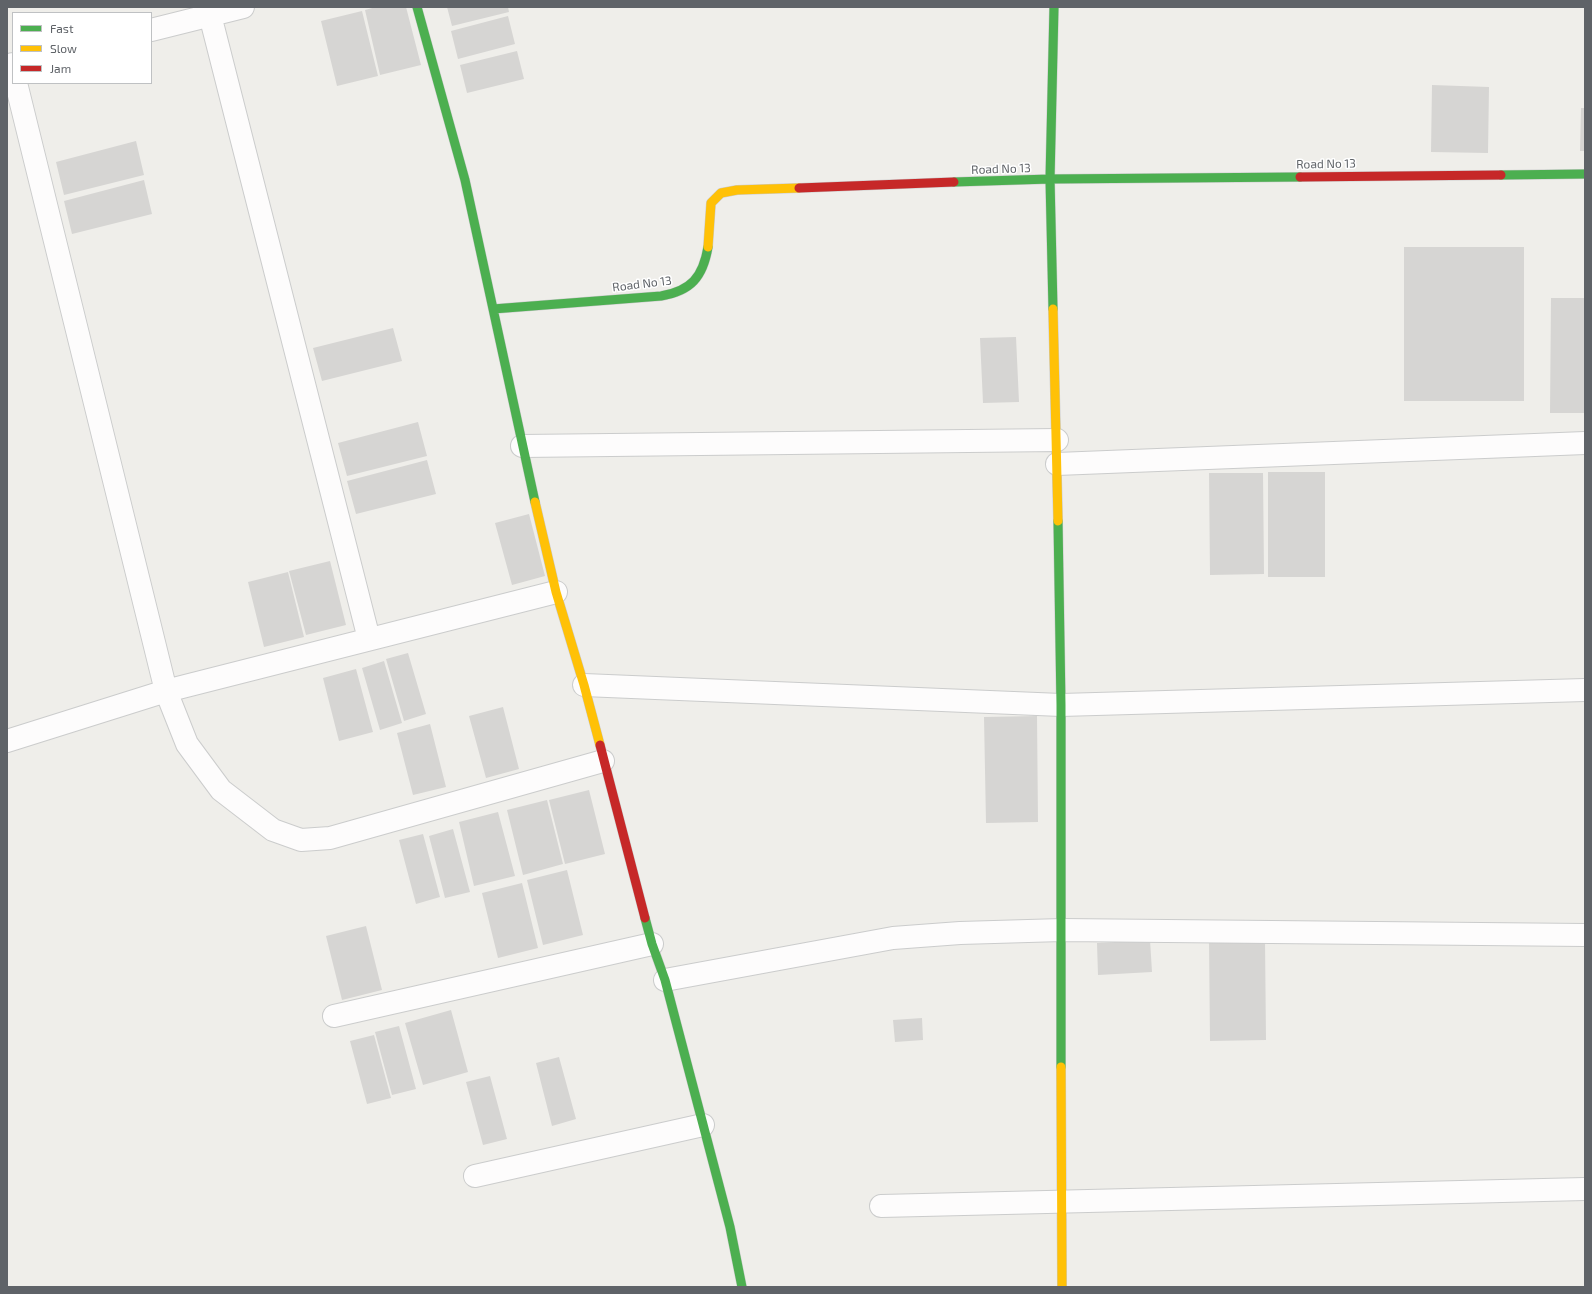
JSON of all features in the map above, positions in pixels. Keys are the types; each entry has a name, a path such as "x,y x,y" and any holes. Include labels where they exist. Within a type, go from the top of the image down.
{"street":[{"path":"152,30 243,7"},
{"path":"417,7 465,180 522,446 556,592 584,686 652,944 665,980 730,1227 742,1287"},
{"path":"1054,7 1050,179 1057,440 1060,705 1062,930 1060,1202 1062,1287"},
{"path":"210,15 369,639"},
{"path":"15,84 166,691 187,744 221,790 273,830 301,840 330,838 603,761"},
{"name":"Road No 13","path":"493,309 661,296 682,291 698,278 706,259 711,203 721,193 737,190 1050,179 1585,174"},
{"path":"522,446 1057,440"},
{"path":"1057,464 1585,443"},
{"path":"7,741 166,691 556,592"},
{"path":"584,686 1060,705 1585,690"},
{"path":"665,980 893,938 960,933 1062,930 1585,935"},
{"path":"334,1016 652,944"},
{"path":"475,1176 703,1125"},
{"path":"882,1206 1585,1189"}],"building":[{"path":"376,7 406,7 421,65 380,75 365,10"},
{"path":"447,7 508,7 509,12 452,26"},
{"path":"362,11 378,76 337,86 321,21"},
{"path":"508,16 515,44 458,59 451,31"},
{"path":"517,51 524,79 467,93 460,65"},
{"path":"1432,85 1489,87 1488,153 1431,152"},
{"path":"1581,108 1585,108 1585,151 1580,151"},
{"path":"136,141 144,175 64,195 56,162"},
{"path":"144,180 152,214 72,234 64,201"},
{"path":"1404,247 1524,247 1524,401 1404,401"},
{"path":"1551,298 1585,298 1585,413 1550,413"},
{"path":"393,328 402,361 322,381 313,348"},
{"path":"1016,337 1019,402 983,403 980,338"},
{"path":"418,422 427,456 347,476 338,443"},
{"path":"427,460 436,494 356,514 347,481"},
{"path":"1268,472 1325,472 1325,577 1268,577"},
{"path":"1209,473 1263,473 1264,574 1210,575"},
{"path":"529,514 545,576 512,585 495,523"},
{"path":"330,561 346,625 306,635 289,571"},
{"path":"288,572 304,637 264,647 248,582"},
{"path":"408,653 426,714 404,721 386,659"},
{"path":"384,661 402,723 380,730 362,668"},
{"path":"356,669 373,732 339,741 323,678"},
{"path":"503,707 519,769 486,778 469,716"},
{"path":"1037,716 1038,822 986,823 984,717"},
{"path":"430,724 446,787 413,795 397,733"},
{"path":"589,790 605,854 565,864 549,800"},
{"path":"547,800 563,864 523,875 507,810"},
{"path":"498,812 515,876 474,886 459,822"},
{"path":"453,829 470,892 445,898 429,836"},
{"path":"423,834 440,897 416,904 399,840"},
{"path":"567,870 583,935 543,945 527,880"},
{"path":"522,883 538,948 498,958 482,893"},
{"path":"366,926 382,990 342,1000 326,936"},
{"path":"1150,940 1152,972 1098,975 1097,943"},
{"path":"1209,940 1265,940 1266,1040 1210,1041"},
{"path":"451,1010 468,1072 423,1085 405,1023"},
{"path":"922,1018 923,1040 895,1042 893,1020"},
{"path":"399,1026 416,1089 392,1095 375,1032"},
{"path":"374,1035 391,1098 367,1104 350,1041"},
{"path":"559,1057 576,1119 552,1126 536,1063"},
{"path":"490,1076 507,1139 483,1145 466,1082"}],"traffic: fast":[{"path":"417,7 465,180 535,502"},
{"path":"1053,309 1050,179 1054,7"},
{"path":"1501,175 1585,174"},
{"path":"954,182 1050,179 1300,177"},
{"path":"493,309 671,294 688,286 694,281 703,267 708,247"},
{"path":"1058,521 1061,705 1061,1067"},
{"path":"645,918 652,944 665,980 730,1227 742,1287"}],"traffic: slow":[{"path":"708,247 711,203 721,193 737,190 799,188"},
{"path":"1053,309 1058,521"},
{"path":"535,502 556,592 584,685 600,745"},
{"path":"1061,1067 1062,1287"}],"traffic: jam":[{"path":"1300,177 1501,175"},
{"path":"799,188 954,182"},
{"path":"600,745 645,918"}]}
